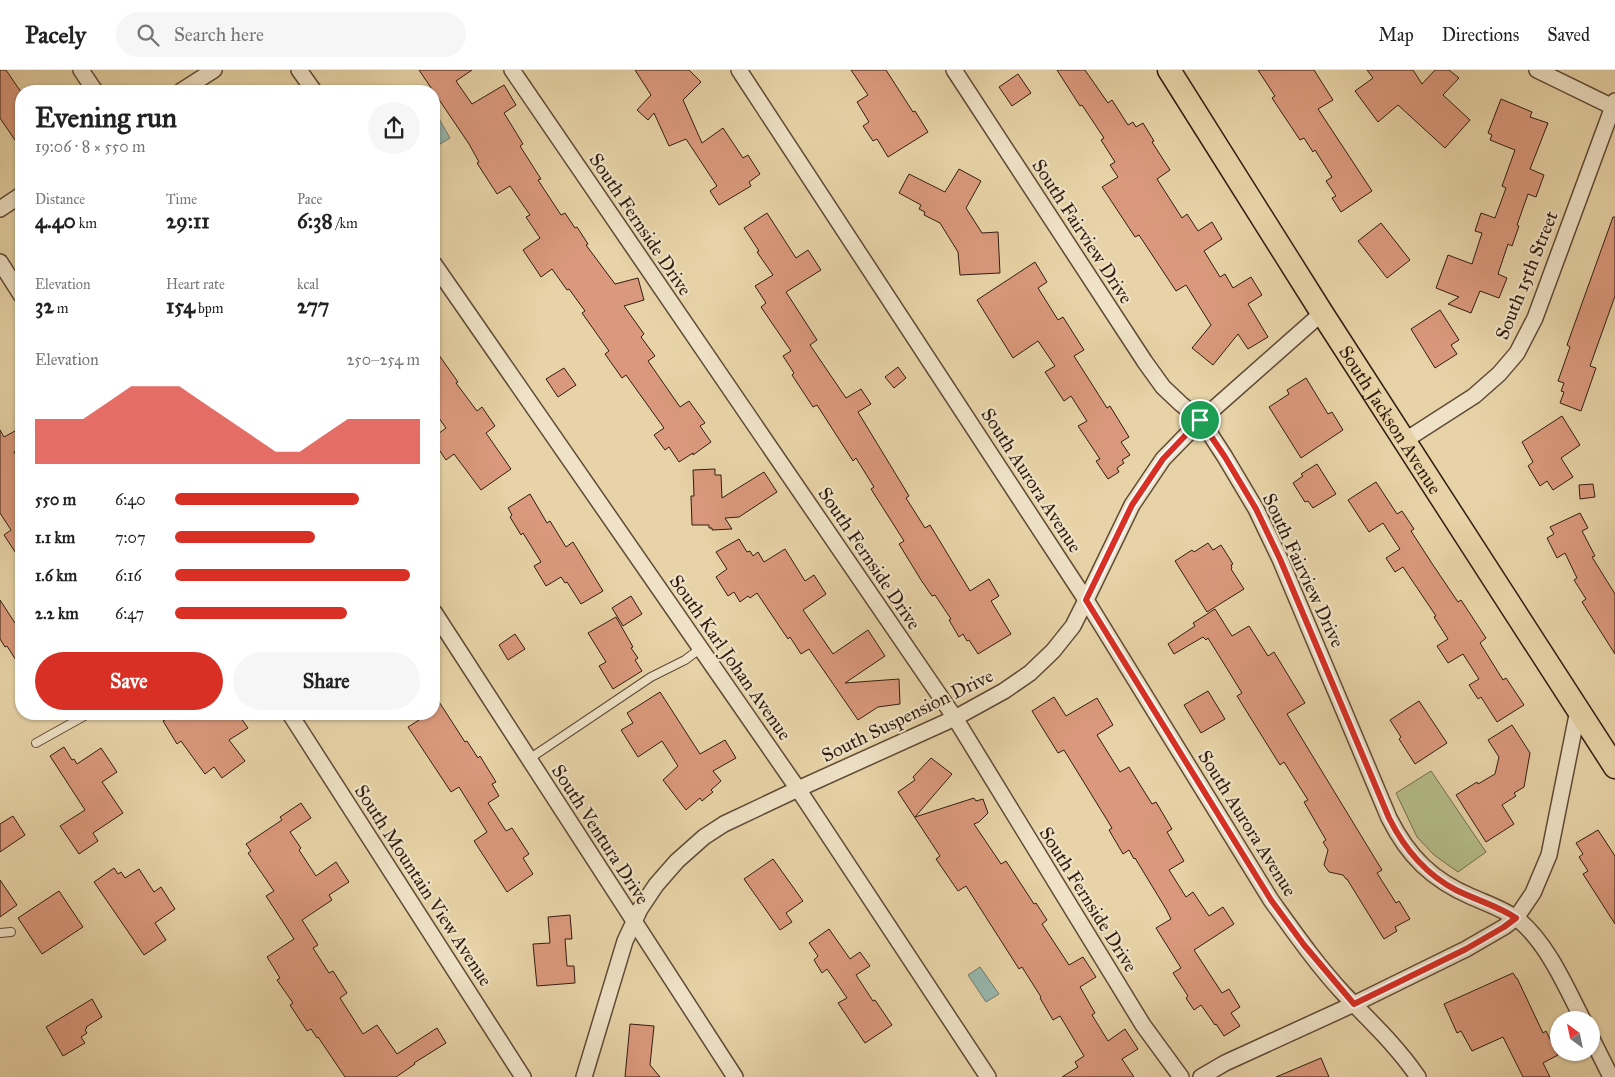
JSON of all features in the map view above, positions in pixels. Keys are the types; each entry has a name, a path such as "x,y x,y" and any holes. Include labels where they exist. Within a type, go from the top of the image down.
{"main road":[{"name":"South Jackson Avenue","path":"1169,70 1404,441 1615,766"}],"street":[{"path":"81,70 91,85"},
{"path":"190,85 214,70"},
{"path":"299,70 310,85"},
{"name":"South Fernside Drive","path":"512,70 955,718 1143,1025 1181,1077"},
{"name":"South Aurora Avenue","path":"739,70 1086,600 1271,900 1304,945 1354,1004 1392,1043 1418,1077"},
{"name":"South Fairview Drive","path":"954,70 1145,362 1163,386 1200,420 1256,509 1276,551 1389,818 1404,844 1421,864 1442,882 1516,918 1530,932 1548,956 1577,1011"},
{"path":"1537,70 1614,105"},
{"name":"South 15th Street","path":"1404,441 1474,396 1500,374 1517,353 1534,318 1614,105"},
{"path":"0,209 15,199"},
{"path":"0,262 15,286"},
{"name":"South Karl Johan Avenue","path":"440,273 798,788 988,1077"},
{"name":"South Suspension Drive","path":"584,1077 625,941 634,921 656,885 677,861 704,837 724,824 798,788 955,718 1004,691 1030,673 1058,645 1073,626 1136,498 1163,459 1200,420 1322,313"},
{"name":"South Ventura Drive","path":"440,621 735,1077"},
{"path":"1201,1077 1225,1063 1354,1004 1466,949 1516,918 1533,893 1549,855 1578,710"},
{"name":"South Mountain View Avenue","path":"294,720 524,1077"},
{"path":"1600,1055 1611,1077"}],"lane":[{"path":"529,759 651,677 685,660 701,648"},
{"path":"36,743 77,720"},
{"path":"0,933 11,932"}],"green space":[{"path":"1431,771 1486,852 1458,872 1434,855 1417,837 1396,793"}],"water":[{"path":"440,121 450,138 440,144"},
{"path":"980,967 999,994 986,1002 968,975"}],"building":[{"path":"0,70 6,70 16,85 15,140 0,118"},
{"path":"419,70 472,70 456,81 472,104 504,85 516,105 504,113 523,144 520,146 541,179 538,180 561,215 565,213 575,228 577,227 588,244 586,245 615,284 638,278 644,300 624,306 644,334 641,337 655,356 648,361 680,407 689,401 705,423 700,426 711,442 679,462 669,447 665,450 654,435 664,428 626,375 622,378 605,354 609,351 582,313 585,311 552,269 541,277 523,250 540,238 526,217 530,215 510,186 497,194 477,163 479,162 469,144 440,101 440,85 429,85"},
{"path":"635,70 689,70 701,82 683,100 702,143 723,128 743,158 748,155 760,174 749,182 751,186 719,205 710,191 717,186 686,139 669,146 654,113 648,120 637,110 651,95"},
{"path":"851,70 886,70 928,132 888,157 877,139 873,141 863,126 869,122 857,102 868,95"},
{"path":"1057,70 1085,70 1108,103 1112,100 1128,125 1133,122 1136,127 1143,123 1154,141 1152,142 1170,170 1157,179 1182,218 1187,214 1198,231 1212,222 1222,239 1204,251 1220,277 1225,274 1233,288 1251,277 1262,295 1248,304 1268,337 1248,349 1238,334 1213,365 1192,348 1211,325 1186,285 1176,291 1139,235 1135,237 1102,187 1118,177 1110,165 1115,162 1101,140 1104,138 1082,105 1080,106"},
{"path":"1258,70 1314,70 1333,100 1318,109 1372,191 1341,212 1332,198 1336,196 1326,181 1332,177 1315,150 1313,152 1304,138 1300,140 1272,98 1275,96"},
{"path":"1367,70 1413,70 1422,84 1435,70 1449,70 1459,78 1443,95 1470,120 1445,148 1398,105 1378,122 1355,91 1373,78"},
{"path":"1018,74 1031,93 1012,106 999,87"},
{"path":"1501,99 1532,112 1530,117 1548,123 1530,169 1544,175 1536,197 1528,194 1512,246 1508,244 1498,274 1507,278 1499,298 1480,291 1471,313 1448,304 1459,297 1436,288 1448,255 1472,264 1482,233 1475,231 1481,213 1495,218 1506,188 1502,186 1515,150 1490,140 1492,135 1488,133"},
{"path":"959,169 981,181 966,208 982,233 998,232 1000,273 960,275 958,252 940,223 924,215 925,212 919,209 921,205 899,193 909,174 945,192"},
{"path":"767,213 796,258 808,250 821,270 786,292 817,340 810,345 846,398 861,389 871,404 858,412 909,496 906,498 925,528 930,525 970,591 989,579 999,596 991,601 1011,634 978,654 963,634 959,637 949,620 951,619 935,595 932,596 921,580 899,544 904,541 871,489 874,487 856,458 853,461 817,405 813,407 792,375 794,373 783,356 791,351 761,307 766,303 755,286 773,275 757,252 759,251 744,228"},
{"path":"1613,217 1615,217 1615,296 1590,366 1596,368 1581,411 1560,403 1564,392 1561,391 1564,383 1558,381 1570,347 1567,345"},
{"path":"1381,223 1410,260 1387,278 1358,241"},
{"path":"1035,262 1047,282 1038,288 1058,320 1063,317 1084,350 1074,356 1107,408 1110,406 1129,437 1121,442 1130,455 1122,460 1124,463 1117,468 1119,472 1108,479 1096,461 1100,459 1078,426 1087,421 1071,396 1064,401 1045,372 1055,366 1038,341 1013,358 977,300"},
{"path":"1440,310 1459,340 1451,345 1457,354 1435,368 1411,329"},
{"path":"440,356 458,382 456,383 477,411 482,407 495,426 486,433 511,469 481,490 454,454 446,460 440,451 440,432 446,428 440,420"},
{"path":"898,367 906,378 894,388 885,377"},
{"path":"564,368 576,385 558,397 546,379"},
{"path":"1306,378 1328,414 1332,412 1343,430 1301,458 1269,407 1289,394 1287,390"},
{"path":"1562,416 1580,445 1561,458 1573,477 1553,490 1547,481 1540,486 1528,466 1533,462 1522,442"},
{"path":"0,430 4,437 15,431 15,552 4,535 11,530 0,513"},
{"path":"1317,464 1336,494 1313,508 1308,501 1305,502 1293,483 1303,476 1301,474"},
{"path":"715,469 715,475 721,475 722,498 764,472 777,492 739,517 725,518 732,529 712,530 712,528 709,528 709,525 692,525 691,496 694,496 693,470"},
{"path":"1376,482 1397,514 1402,511 1414,529 1411,531 1433,565 1458,602 1461,600 1486,638 1480,643 1503,680 1506,678 1524,705 1497,722 1481,697 1478,699 1469,685 1479,679 1463,654 1448,663 1437,646 1448,639 1434,617 1436,616 1403,567 1395,572 1386,558 1400,549 1383,523 1369,532 1348,500"},
{"path":"1593,484 1595,497 1580,499 1579,485"},
{"path":"530,494 547,523 550,521 566,547 573,542 603,591 581,604 567,582 565,583 561,577 546,586 534,566 541,562 523,533 521,535 510,517 512,515 508,508"},
{"path":"1580,513 1588,528 1582,531 1595,556 1592,557 1615,594 1615,654 1582,602 1586,599 1574,580 1577,578 1565,553 1557,558 1547,538 1554,534 1550,527"},
{"path":"739,539 747,552 750,551 753,556 758,552 764,562 785,549 805,581 814,575 826,594 803,610 833,654 868,630 885,656 845,683 899,679 900,704 878,707 858,720 809,649 801,654 790,637 788,639 757,593 750,598 748,596 740,602 734,592 728,596 716,577 727,569 716,552"},
{"path":"1208,543 1213,550 1221,545 1233,564 1231,569 1244,589 1207,612 1175,561 1192,550 1194,552"},
{"path":"631,596 642,614 623,626 612,608"},
{"path":"0,600 15,623 15,659 0,639"},
{"path":"1215,609 1232,636 1249,626 1268,656 1274,652 1305,703 1287,714 1382,870 1377,873 1396,903 1399,901 1410,919 1395,927 1397,931 1384,939 1347,879 1343,875 1329,872 1324,865 1328,850 1323,842 1326,840 1304,802 1308,800 1284,762 1280,765 1237,696 1242,693 1208,638 1206,640 1203,637 1174,654 1168,644 1195,626 1193,623"},
{"path":"616,617 633,647 631,648 638,658 635,660 642,671 613,689 599,666 606,662 588,633"},
{"path":"515,634 525,649 508,660 499,645"},
{"path":"1208,691 1225,719 1201,733 1184,705"},
{"path":"660,692 700,754 725,740 736,758 713,771 721,781 711,790 713,792 702,801 700,798 686,810 663,780 678,766 662,741 638,757 621,730 633,723 627,713"},
{"path":"1054,697 1066,716 1097,698 1113,725 1097,735 1120,772 1129,767 1152,804 1156,802 1172,829 1167,832 1184,861 1169,870 1186,897 1193,892 1209,916 1223,907 1234,924 1194,950 1222,993 1229,989 1240,1007 1231,1013 1240,1026 1224,1036 1201,1005 1194,1010 1186,998 1188,996 1173,973 1181,968 1156,928 1171,919 1166,909 1129,850 1123,854 1109,830 1112,828 1064,750 1058,753 1032,711"},
{"path":"1419,701 1447,743 1415,764 1399,739 1401,737 1390,720"},
{"path":"440,703 465,742 467,741 478,758 480,756 496,782 492,784 499,796 488,803 506,831 512,828 529,854 523,858 533,874 507,892 474,841 487,832 459,787 451,792 408,727 419,720 440,720"},
{"path":"242,720 248,728 229,740 245,761 222,778 214,767 205,774 181,741 177,744 163,721"},
{"path":"1512,725 1530,753 1524,787 1514,793 1516,796 1502,805 1514,824 1486,842 1456,795 1495,774 1499,757 1488,740"},
{"path":"64,747 72,760 74,759 77,764 101,748 117,772 102,782 123,813 93,833 98,841 79,854 60,826 85,810 50,756"},
{"path":"931,758 952,774 915,817 974,798 976,801 983,799 988,813 979,822 974,824 1001,864 1006,861 1034,904 1036,903 1047,920 1042,924 1069,965 1083,957 1096,977 1080,987 1095,1013 1092,1015 1108,1041 1125,1029 1138,1049 1122,1059 1134,1077 1062,1077 1078,1067 1075,1062 1084,1056 1060,1016 1053,1020 1022,967 1019,969 966,886 958,891 936,859 940,856 898,792 915,780 913,777"},
{"path":"301,803 311,818 290,832 301,848 299,850 316,876 336,862 349,882 329,895 332,900 302,920 318,945 313,948 329,973 333,971 347,993 340,998 363,1034 377,1025 397,1054 437,1028 446,1043 396,1077 345,1077 318,1037 311,1029 307,1031 290,1005 293,1003 277,980 280,978 267,957 294,939 266,896 274,891 248,853 251,851 246,844 282,820 280,817"},
{"path":"13,816 25,835 0,852 0,824"},
{"path":"1598,830 1615,856 1615,924 1583,874 1588,871 1579,857 1583,854 1576,843"},
{"path":"773,859 803,901 786,913 792,922 780,930 744,879"},
{"path":"114,868 118,874 121,872 125,878 139,869 154,892 161,887 175,909 155,923 166,940 144,955 94,882"},
{"path":"0,880 17,905 0,917"},
{"path":"59,891 83,927 42,954 18,918"},
{"path":"570,915 572,939 565,939 567,966 574,966 575,983 537,986 533,944 550,943 548,917"},
{"path":"829,929 850,959 860,952 870,966 856,975 892,1025 865,1043 838,1003 847,998 827,969 822,973 814,960 818,956 809,943"},
{"path":"1513,973 1543,1033 1546,1031 1550,1039 1550,1059 1543,1063 1550,1077 1523,1077 1503,1037 1472,1051 1461,1031 1457,1033 1444,1004"},
{"path":"92,999 102,1017 86,1027 87,1033 81,1037 85,1043 63,1056 46,1027"},
{"path":"630,1024 654,1026 650,1065 660,1077 625,1077"},
{"path":"1321,1058 1329,1077 1276,1077"}],"route":[{"path":"1200,420 1256,509 1280,559 1396,832 1404,844 1433,876 1457,890 1516,918 1466,949 1354,1004 1330,978 1271,900 1086,600 1119,530 1150,476 1163,459 1200,420"}]}
